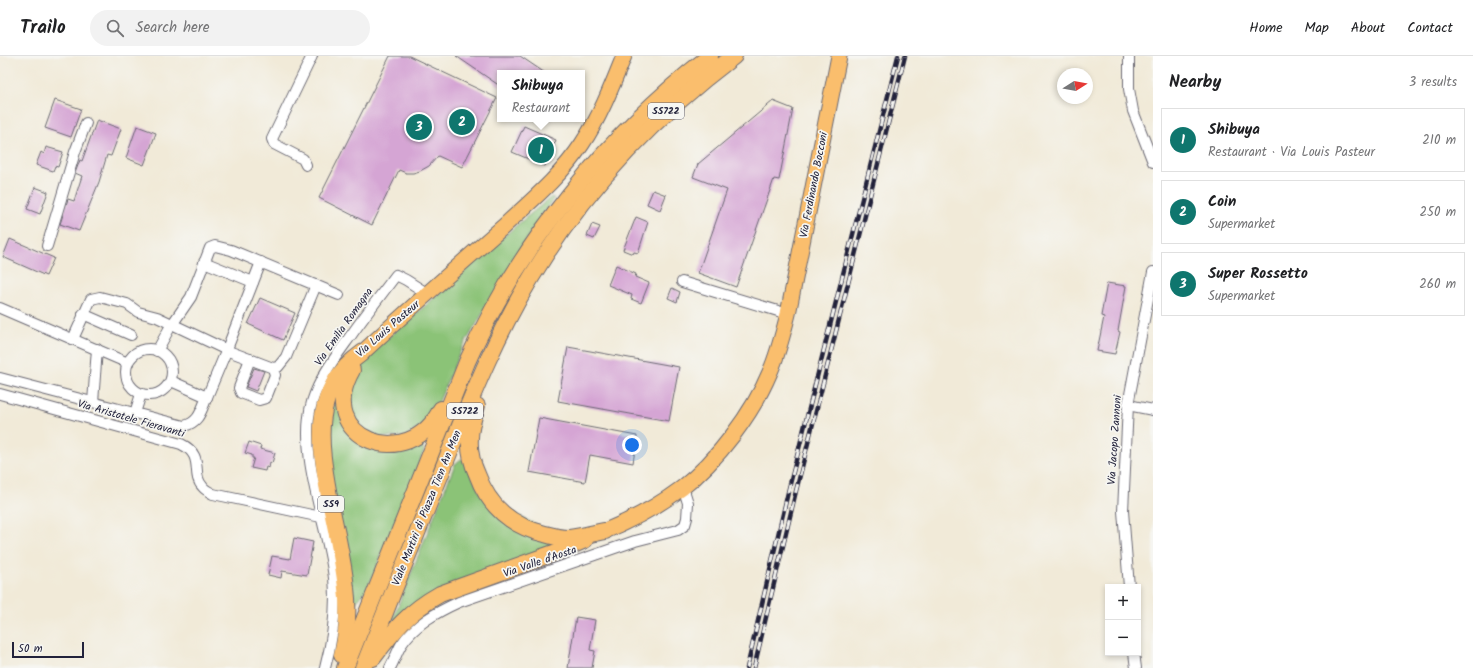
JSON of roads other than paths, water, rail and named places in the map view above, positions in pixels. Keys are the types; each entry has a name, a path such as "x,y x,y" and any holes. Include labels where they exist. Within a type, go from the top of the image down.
{"highway":[{"name":"Viale Martiri di Piazza Tien An Men","path":"364,668 471,397 494,347 530,279 630,126 684,76 710,56"},
{"name":"Viale Martiri di Piazza Tien An Men","path":"345,668 478,337 526,255 546,226 601,169 682,97 734,56"},
{"path":"517,302 506,339 487,382 472,425 470,439 471,453 476,473 488,497 499,510 515,522 530,530 568,538 605,531"},
{"name":"SS722","path":"362,353 346,383 343,402 346,417 356,432 362,437 370,441 390,444 411,439 422,433 432,422 439,413 463,359 478,337"},
{"name":"Via Louis Pasteur","path":"338,668 347,628 348,599 323,461 321,429 323,414 332,388 352,360 362,353"},
{"path":"364,668 398,626 410,614 440,594 562,550 605,531"}],"main road":[{"name":"Via Louis Pasteur","path":"362,353 540,193 562,169 590,132 606,100 624,56"},
{"name":"Via Ferdinando Bocconi","path":"605,531 638,516 683,487 718,454 750,411 770,373 779,350 788,314 839,56"}],"street":[{"path":"306,165 303,159 274,144 272,140 312,56"},
{"path":"1129,56 1129,89 1133,111 1153,162"},
{"path":"47,246 75,152 86,124"},
{"path":"157,351 191,297 210,248 215,246 231,250 339,295"},
{"path":"204,262 254,282"},
{"path":"0,378 184,426 192,424 199,416 227,350 261,262"},
{"name":"Via Jacopo Zannoni","path":"1129,584 1122,511 1128,406 1153,272"},
{"name":"Via Emilia Romagna","path":"325,668 334,627 336,602 334,576 309,454 312,402 320,382 336,356 396,275 428,294"},
{"path":"682,282 788,314"},
{"path":"73,339 91,299 100,296 127,304 138,312 157,317 227,350 273,368 278,367 286,357 316,285"},
{"path":"0,308 128,362"},
{"path":"83,314 131,335"},
{"path":"93,402 97,348"},
{"path":"150,349 157,351 164,354 171,366 171,381 159,394 141,394 134,390 127,377 126,370 128,362 132,357 144,350 150,349"},
{"path":"250,359 239,388 241,393 259,400 266,398 275,375 273,368"},
{"path":"171,381 207,397"},
{"name":"Via Aristotele Fieravanti","path":"0,394 181,444 190,449 196,458 199,480 203,488 213,494 321,517"},
{"path":"135,413 141,394"},
{"path":"1128,406 1153,410"},
{"name":"Via Valle d'Aosta","path":"390,668 402,645 413,632 425,621 446,608 459,602 635,541 678,530 684,525 687,518 688,503 683,487"},
{"path":"1134,656 1136,668"}],"railway":[{"path":"747,668 789,488 898,56"},
{"path":"754,668 796,491 905,56"}],"place":[{"name":"Coin","path":"462,122"},
{"name":"Super Rossetto","path":"419,127"},
{"name":"Shibuya","path":"541,150"}]}
